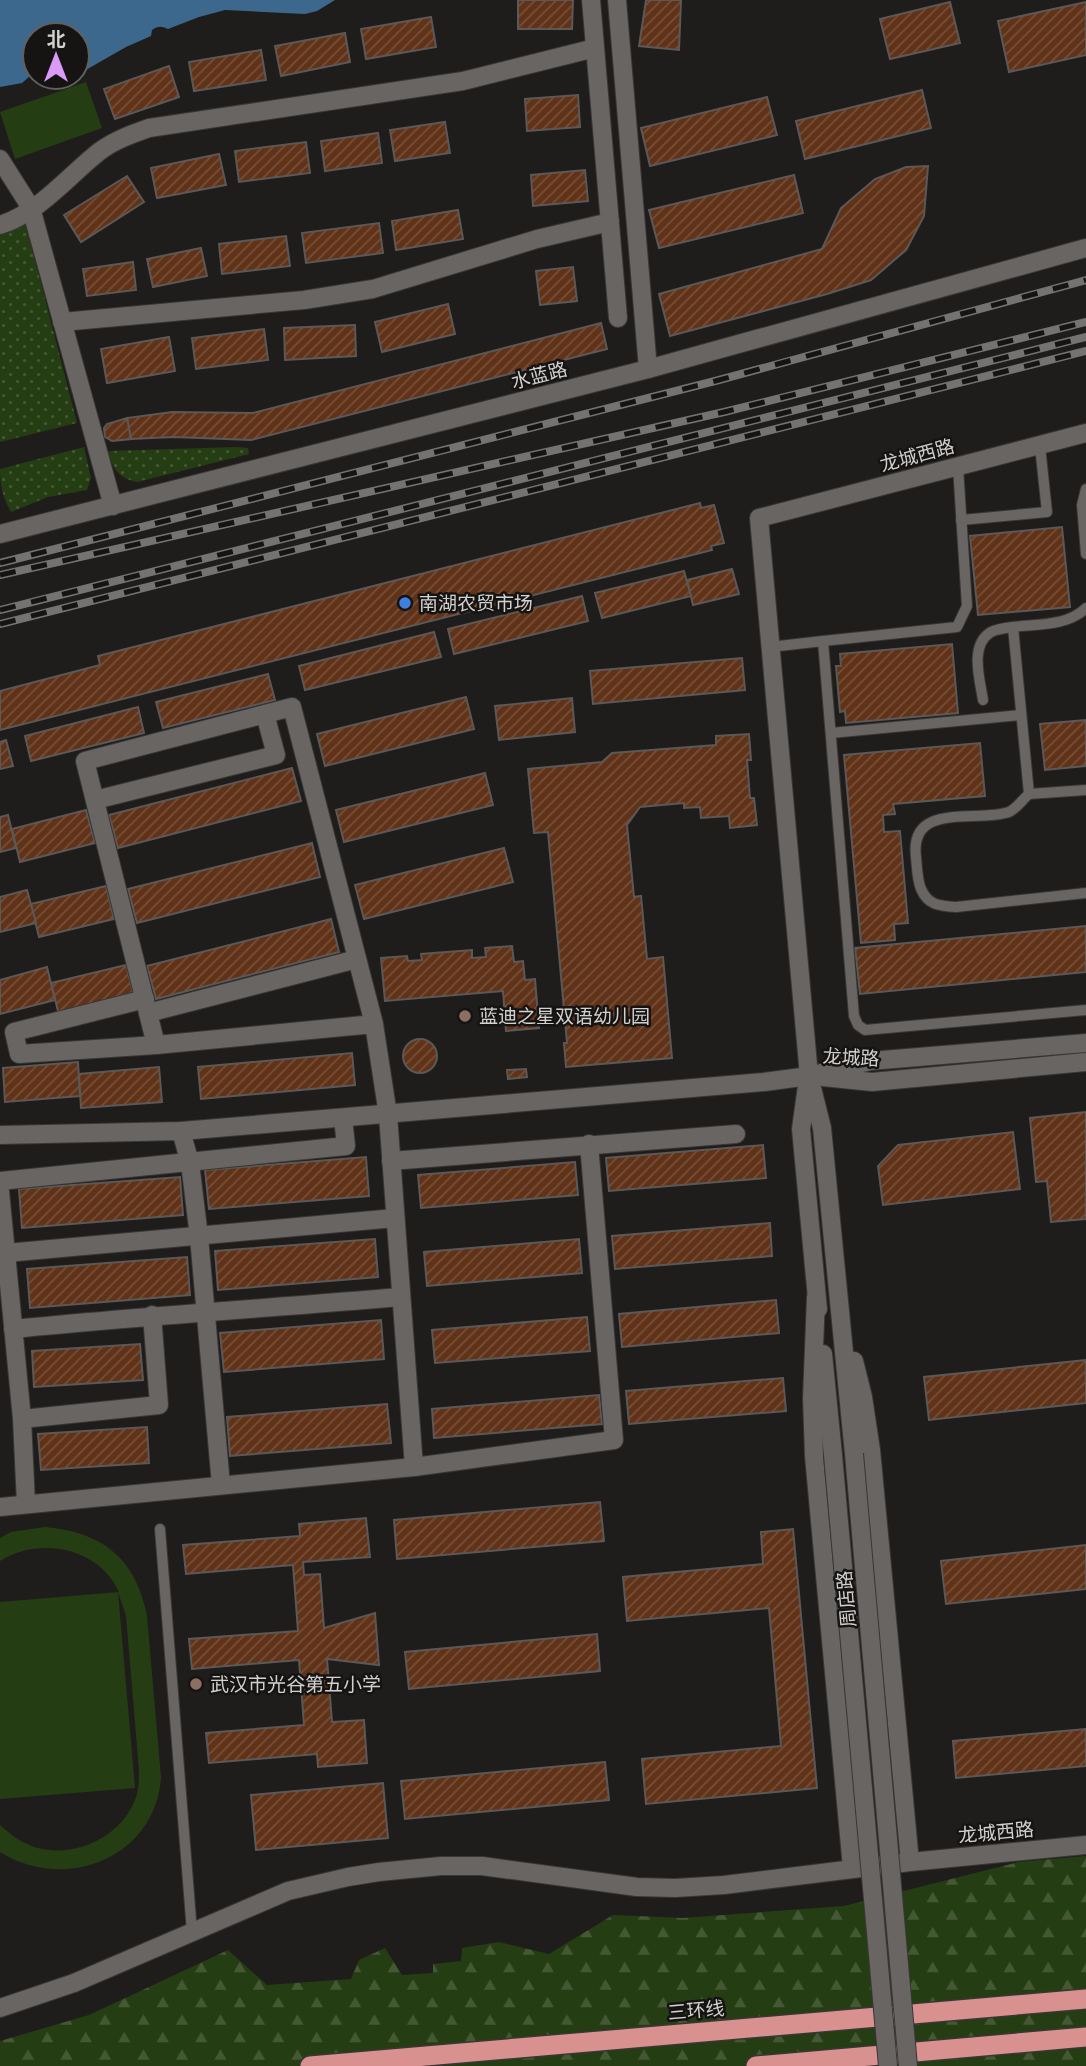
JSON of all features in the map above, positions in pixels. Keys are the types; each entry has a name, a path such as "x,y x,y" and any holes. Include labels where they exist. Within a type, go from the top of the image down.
{"highway":[{"name":"三环线","path":"310,2066 1086,1999"},
{"path":"756,2066 1086,2037"}],"street":[{"path":"591,0 618,318"},
{"path":"617,0 648,369"},
{"path":"0,225 31,208 102,150 122,138 149,128 463,81 595,48"},
{"path":"0,159 31,208 113,506"},
{"path":"62,323 304,300 373,289 537,239 610,222"},
{"name":"水蓝路","path":"0,534 648,369 1086,248"},
{"name":"龙城西路","path":"770,647 759,519 1086,433"},
{"path":"0,1135 181,1131 388,1115 809,1076 770,647"},
{"path":"156,1045 85,761 292,706 374,1024 388,1115 414,1467"},
{"path":"95,800 276,755 265,714"},
{"path":"357,960 14,1032 8,1043 19,1054 156,1045 374,1024"},
{"name":"龙城路","path":"809,1076 870,1061 1086,1043"},
{"name":"龙城路","path":"809,1076 872,1082 1086,1062"},
{"name":"周店路","path":"809,1076 822,1128 854,1454 908,2066"},
{"name":"周店路","path":"809,1076 801,1129 887,2066"},
{"path":"0,1181 346,1146 343,1118"},
{"path":"181,1131 190,1163 199,1237 222,1485"},
{"path":"391,1161 736,1133"},
{"path":"0,1507 414,1467 614,1440 589,1144"},
{"path":"0,1191 22,1419 26,1504"},
{"path":"6,1253 395,1218"},
{"path":"838,1296 863,1397 871,1450 910,1861"},
{"path":"13,1329 152,1315 401,1297"},
{"path":"816,1297 812,1398 814,1456 852,1868"},
{"path":"22,1419 159,1405 152,1315"},
{"name":"龙城西路","path":"0,2008 74,1983 288,1891 379,1872 441,1866 482,1866 637,1887 675,1888 724,1885 910,1861 1086,1845"}],"lane":[{"path":"961,520 1046,512 1040,446"},
{"path":"770,647 957,627 967,606 958,467"},
{"path":"1086,489 1082,505 1086,554"},
{"path":"983,700 978,652 983,640 992,631 1060,621 1079,615 1086,608"},
{"path":"1013,627 1029,794"},
{"path":"822,641 854,1016 858,1025 866,1030 1086,1010"},
{"path":"831,733 1020,715"},
{"path":"1086,790 1029,794 1009,811 938,819 918,835 915,850 919,885 925,898 938,906 956,907 1086,893"},
{"path":"160,1528 192,1932"}],"green space":[{"path":"60,91 89,91 102,128 15,159 0,112"},
{"path":"26,225 77,423 0,442 0,234"},
{"path":"84,447 91,478 87,490 48,497 11,512 2,491 0,469"},
{"path":"248,448 249,454 137,482 117,472 108,451"},
{"path":"45,1527 83,1535 113,1552 134,1578 147,1616 161,1777 155,1805 143,1829 125,1847 103,1860 78,1868 52,1869 25,1864 0,1852 0,1825 27,1844 42,1849 58,1851 89,1844 116,1828 136,1798 138,1786 139,1770 126,1616 119,1592 110,1577 83,1556 67,1550 32,1549 15,1553 0,1561 0,1538 11,1532"},
{"path":"118,1592 135,1788 0,1799 0,1602"},
{"path":"1086,1856 1086,2066 0,2066 0,2041 89,2015 228,1950 267,1985 351,1979 359,1960 385,1948 402,1975 433,1973 433,1964 461,1961 462,1948 499,1942 549,1954 613,1915 683,1918 844,1906 1019,1862"}],"water":[{"path":"0,0 335,0 317,11 305,14 225,10 168,29 158,27 152,30 151,36 91,67 91,21 21,21 21,83 0,87"}],"building":[{"path":"518,0 573,0 572,29 518,29"},
{"path":"646,0 681,0 679,50 639,46"},
{"path":"950,2 960,43 890,59 880,19"},
{"path":"1086,2 1086,55 1009,72 998,21"},
{"path":"431,17 436,47 366,59 361,29"},
{"path":"345,33 350,62 281,76 275,46"},
{"path":"261,50 266,80 194,91 189,62"},
{"path":"169,66 179,97 115,119 104,89"},
{"path":"922,90 931,128 805,159 796,121"},
{"path":"578,95 580,127 527,131 525,99"},
{"path":"767,97 777,135 650,166 641,128"},
{"path":"445,122 450,153 395,161 390,130"},
{"path":"378,133 382,163 325,171 321,141"},
{"path":"306,142 310,173 239,182 235,151"},
{"path":"219,154 226,185 157,198 151,168"},
{"path":"928,166 924,216 906,250 871,280 670,336 659,294 822,249 841,208 875,179 906,167"},
{"path":"585,170 588,201 533,206 531,175"},
{"path":"794,175 803,213 659,248 649,210"},
{"path":"127,176 144,202 81,242 64,215"},
{"path":"458,210 463,239 396,250 392,221"},
{"path":"379,223 383,253 306,263 302,233"},
{"path":"286,236 290,266 222,274 219,244"},
{"path":"201,248 207,276 153,287 147,259"},
{"path":"133,262 136,290 87,296 83,269"},
{"path":"573,267 577,301 540,305 536,271"},
{"path":"448,304 455,334 382,352 375,322"},
{"path":"601,323 607,349 251,440 174,437 131,439 127,418 172,412 253,413"},
{"path":"355,325 356,356 285,360 284,328"},
{"path":"264,329 268,360 196,369 192,338"},
{"path":"169,337 175,371 107,383 101,349"},
{"path":"127,418 131,439 112,441 105,437 104,428 107,424"},
{"name":"南湖农贸市场","path":"700,503 701,508 714,505 724,543 711,546 712,550 0,730 0,691 100,665 98,656"},
{"path":"1062,527 1070,607 978,615 970,536"},
{"path":"732,569 739,594 693,605 687,580"},
{"path":"684,571 691,596 602,618 595,593"},
{"path":"582,596 588,621 454,654 448,629"},
{"path":"434,632 441,657 305,690 299,666"},
{"path":"952,644 958,713 846,723 845,711 840,712 836,666 841,666 840,654"},
{"path":"742,658 745,690 593,704 590,671"},
{"path":"268,674 275,700 163,728 156,702"},
{"path":"466,697 474,729 325,766 317,734"},
{"path":"572,698 575,732 499,740 495,706"},
{"path":"138,707 144,733 31,761 25,736"},
{"path":"1086,720 1086,766 1045,770 1040,724"},
{"path":"749,734 751,760 747,760 750,798 754,798 757,825 730,828 729,816 701,818 700,807 684,808 684,803 640,807 627,825 634,897 641,896 647,959 663,957 672,1058 566,1067 564,1043 567,1043 548,832 534,833 528,769 602,762 612,753 716,745 716,736"},
{"path":"6,740 13,766 0,769 0,742"},
{"path":"980,743 985,796 893,804 895,814 883,815 884,832 900,831 908,923 894,924 895,940 861,943 844,755"},
{"path":"292,768 301,801 118,848 109,815"},
{"path":"485,773 493,805 344,842 336,810"},
{"path":"86,810 95,843 20,862 12,829"},
{"path":"8,815 16,848 0,852 0,817"},
{"path":"312,843 320,877 137,923 128,889"},
{"path":"504,848 513,882 364,919 355,885"},
{"path":"106,886 114,919 39,937 31,904"},
{"path":"27,890 36,923 0,932 0,897"},
{"path":"331,919 339,952 156,999 147,966"},
{"path":"1086,926 1086,972 860,994 855,948"},
{"path":"512,946 514,962 523,961 525,980 535,979 539,1028 506,1031 503,991 385,1001 381,958 407,956 408,961 422,960 421,954 472,950 472,958 486,957 485,948"},
{"path":"126,965 134,996 59,1015 51,983"},
{"path":"47,967 55,1000 0,1014 0,980"},
{"path":"420,1039 432,1044 437,1056 432,1068 420,1073 408,1068 403,1056 408,1044"},
{"path":"352,1053 355,1085 201,1099 198,1067"},
{"path":"78,1062 80,1096 5,1102 3,1068"},
{"path":"159,1067 162,1102 81,1108 79,1074"},
{"path":"526,1069 527,1077 508,1079 507,1070"},
{"path":"1086,1112 1086,1219 1051,1222 1047,1181 1036,1182 1030,1118"},
{"path":"1013,1132 1020,1189 883,1205 878,1166 898,1145"},
{"path":"763,1145 766,1178 609,1191 606,1158"},
{"path":"366,1157 369,1196 209,1209 205,1170"},
{"path":"575,1162 578,1195 421,1208 418,1175"},
{"path":"180,1177 183,1215 22,1228 19,1189"},
{"path":"770,1223 772,1256 615,1269 612,1236"},
{"path":"375,1239 378,1277 218,1290 215,1251"},
{"path":"579,1239 582,1273 427,1286 424,1252"},
{"path":"187,1257 190,1295 30,1308 27,1269"},
{"path":"776,1300 779,1333 622,1347 619,1314"},
{"path":"587,1317 590,1351 435,1363 432,1330"},
{"path":"381,1320 384,1359 224,1372 220,1333"},
{"path":"140,1344 143,1380 34,1387 32,1351"},
{"path":"1086,1360 1086,1403 929,1420 924,1377"},
{"path":"783,1378 786,1411 629,1424 626,1391"},
{"path":"599,1395 602,1424 434,1438 432,1409"},
{"path":"387,1404 391,1443 230,1456 227,1417"},
{"path":"147,1427 149,1463 41,1470 38,1434"},
{"path":"600,1502 604,1541 397,1559 394,1520"},
{"path":"366,1518 370,1557 303,1562 304,1575 320,1574 324,1628 375,1613 379,1665 327,1659 332,1722 364,1720 367,1763 318,1767 317,1754 209,1763 206,1733 304,1725 299,1660 192,1669 189,1639 298,1631 293,1565 186,1574 183,1545 300,1536 299,1524"},
{"path":"793,1529 817,1788 646,1804 642,1759 781,1746 769,1608 627,1621 623,1577 763,1564 761,1532"},
{"path":"1086,1545 1086,1589 946,1604 941,1561"},
{"path":"597,1634 600,1671 409,1689 405,1652"},
{"path":"1086,1729 1086,1766 956,1778 953,1741"},
{"path":"605,1762 609,1800 405,1819 401,1781"},
{"path":"383,1783 388,1838 256,1850 251,1795"}],"railway":[{"path":"0,563 719,380 1086,280"},
{"path":"0,575 724,412 1086,322"},
{"path":"0,610 1086,337"},
{"path":"0,624 1086,351"}],"place":[{"name":"南湖农贸市场","path":"405,603"},
{"name":"蓝迪之星双语幼儿园","path":"465,1016"},
{"name":"武汉市光谷第五小学","path":"196,1684"}]}
